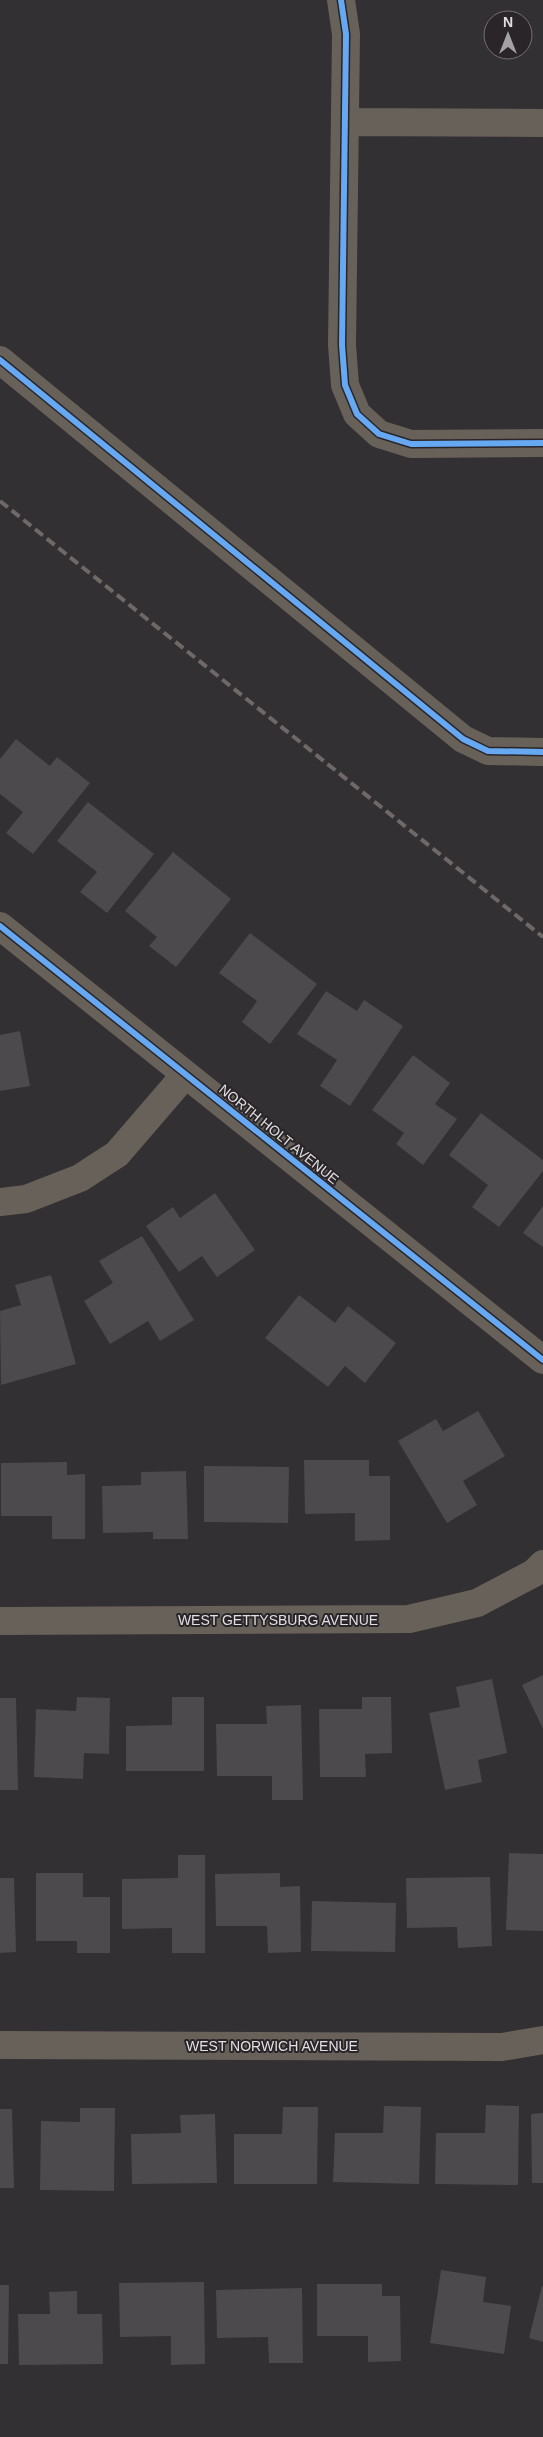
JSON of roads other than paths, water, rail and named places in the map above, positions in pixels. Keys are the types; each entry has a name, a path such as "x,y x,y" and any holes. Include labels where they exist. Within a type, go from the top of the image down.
{"street":[{"path":"341,0 346,34 342,345 346,385 357,414 379,434 411,444 543,443"},
{"path":"346,122 543,123"},
{"path":"0,360 463,739 488,751 543,752"},
{"name":"NORTH HOLT AVENUE","path":"0,926 543,1360"},
{"path":"0,1202 26,1199 80,1178 117,1154 185,1075"},
{"name":"WEST GETTYSBURG AVENUE","path":"0,1621 410,1619 477,1603 534,1573 543,1564"},
{"name":"WEST NORWICH AVENUE","path":"0,2045 502,2047 543,2040"}],"railway":[{"path":"0,501 543,937"}]}
